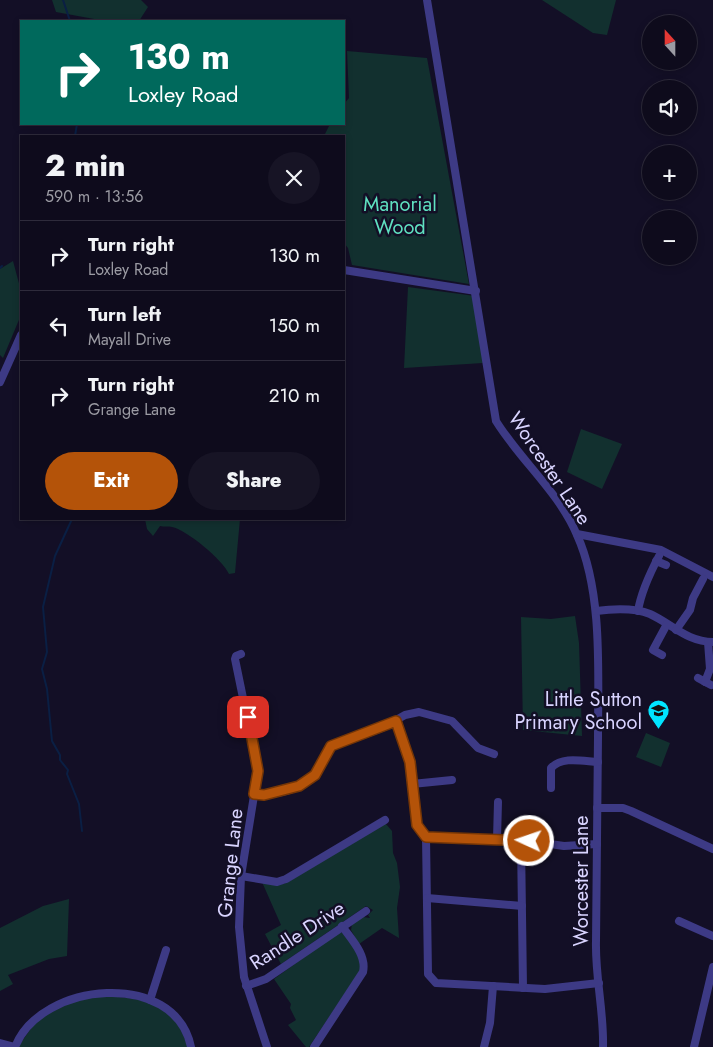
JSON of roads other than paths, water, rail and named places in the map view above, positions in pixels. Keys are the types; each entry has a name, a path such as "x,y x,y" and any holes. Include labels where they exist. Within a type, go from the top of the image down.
{"street":[{"name":"Worcester Lane","path":"427,0 496,421 505,436 562,508 577,534 583,551 596,611 598,678 596,955 603,1047"},
{"path":"345,270 476,291"},
{"path":"0,382 20,337"},
{"path":"577,534 661,550 713,577"},
{"path":"638,611 641,594 647,585 658,558 666,565"},
{"path":"676,630 690,610 693,598 704,583"},
{"path":"596,611 638,611 648,613 690,638 710,642 708,683 698,678"},
{"path":"662,655 653,650 667,624"},
{"name":"Grange Lane","path":"241,654 236,656 235,659 258,771 241,876 239,927 246,986 267,1047"},
{"path":"254,794 264,795 299,786 315,775 331,746 396,721 413,712 445,717 452,720 494,754"},
{"path":"396,721 410,762 417,825 426,837 428,974 432,980 436,982 523,988 567,987 599,983"},
{"path":"552,788 551,768 556,763 563,761 598,762"},
{"path":"412,784 447,782"},
{"path":"496,839 494,811 498,802"},
{"path":"597,808 623,808 713,848"},
{"path":"241,876 277,882 286,879 385,820"},
{"path":"426,837 496,839 564,846 597,844"},
{"path":"520,841 523,988"},
{"path":"427,898 522,906"},
{"name":"Randle Drive","path":"246,986 266,978 366,911"},
{"path":"679,921 713,936"},
{"path":"314,1047 363,972 365,966 362,955 342,926"},
{"path":"150,1000 166,950"},
{"path":"694,1047 713,967"},
{"path":"484,1047 490,1023 493,986"},
{"path":"0,1043 15,1047 29,1025 49,1009 85,995 103,993 128,995 150,1000 168,1010 180,1021 191,1047"}],"waterway":[{"path":"63,0 70,20"},
{"path":"75,135 77,125"},
{"path":"72,520 55,556 43,607 47,652 42,669 47,689 52,741 60,755 60,760 68,770 67,774 79,804 82,831"}],"place":[{"name":"Little Sutton Primary School","path":"658,730"}],"park label":[{"name":"Manorial Wood","path":"400,216"}]}
